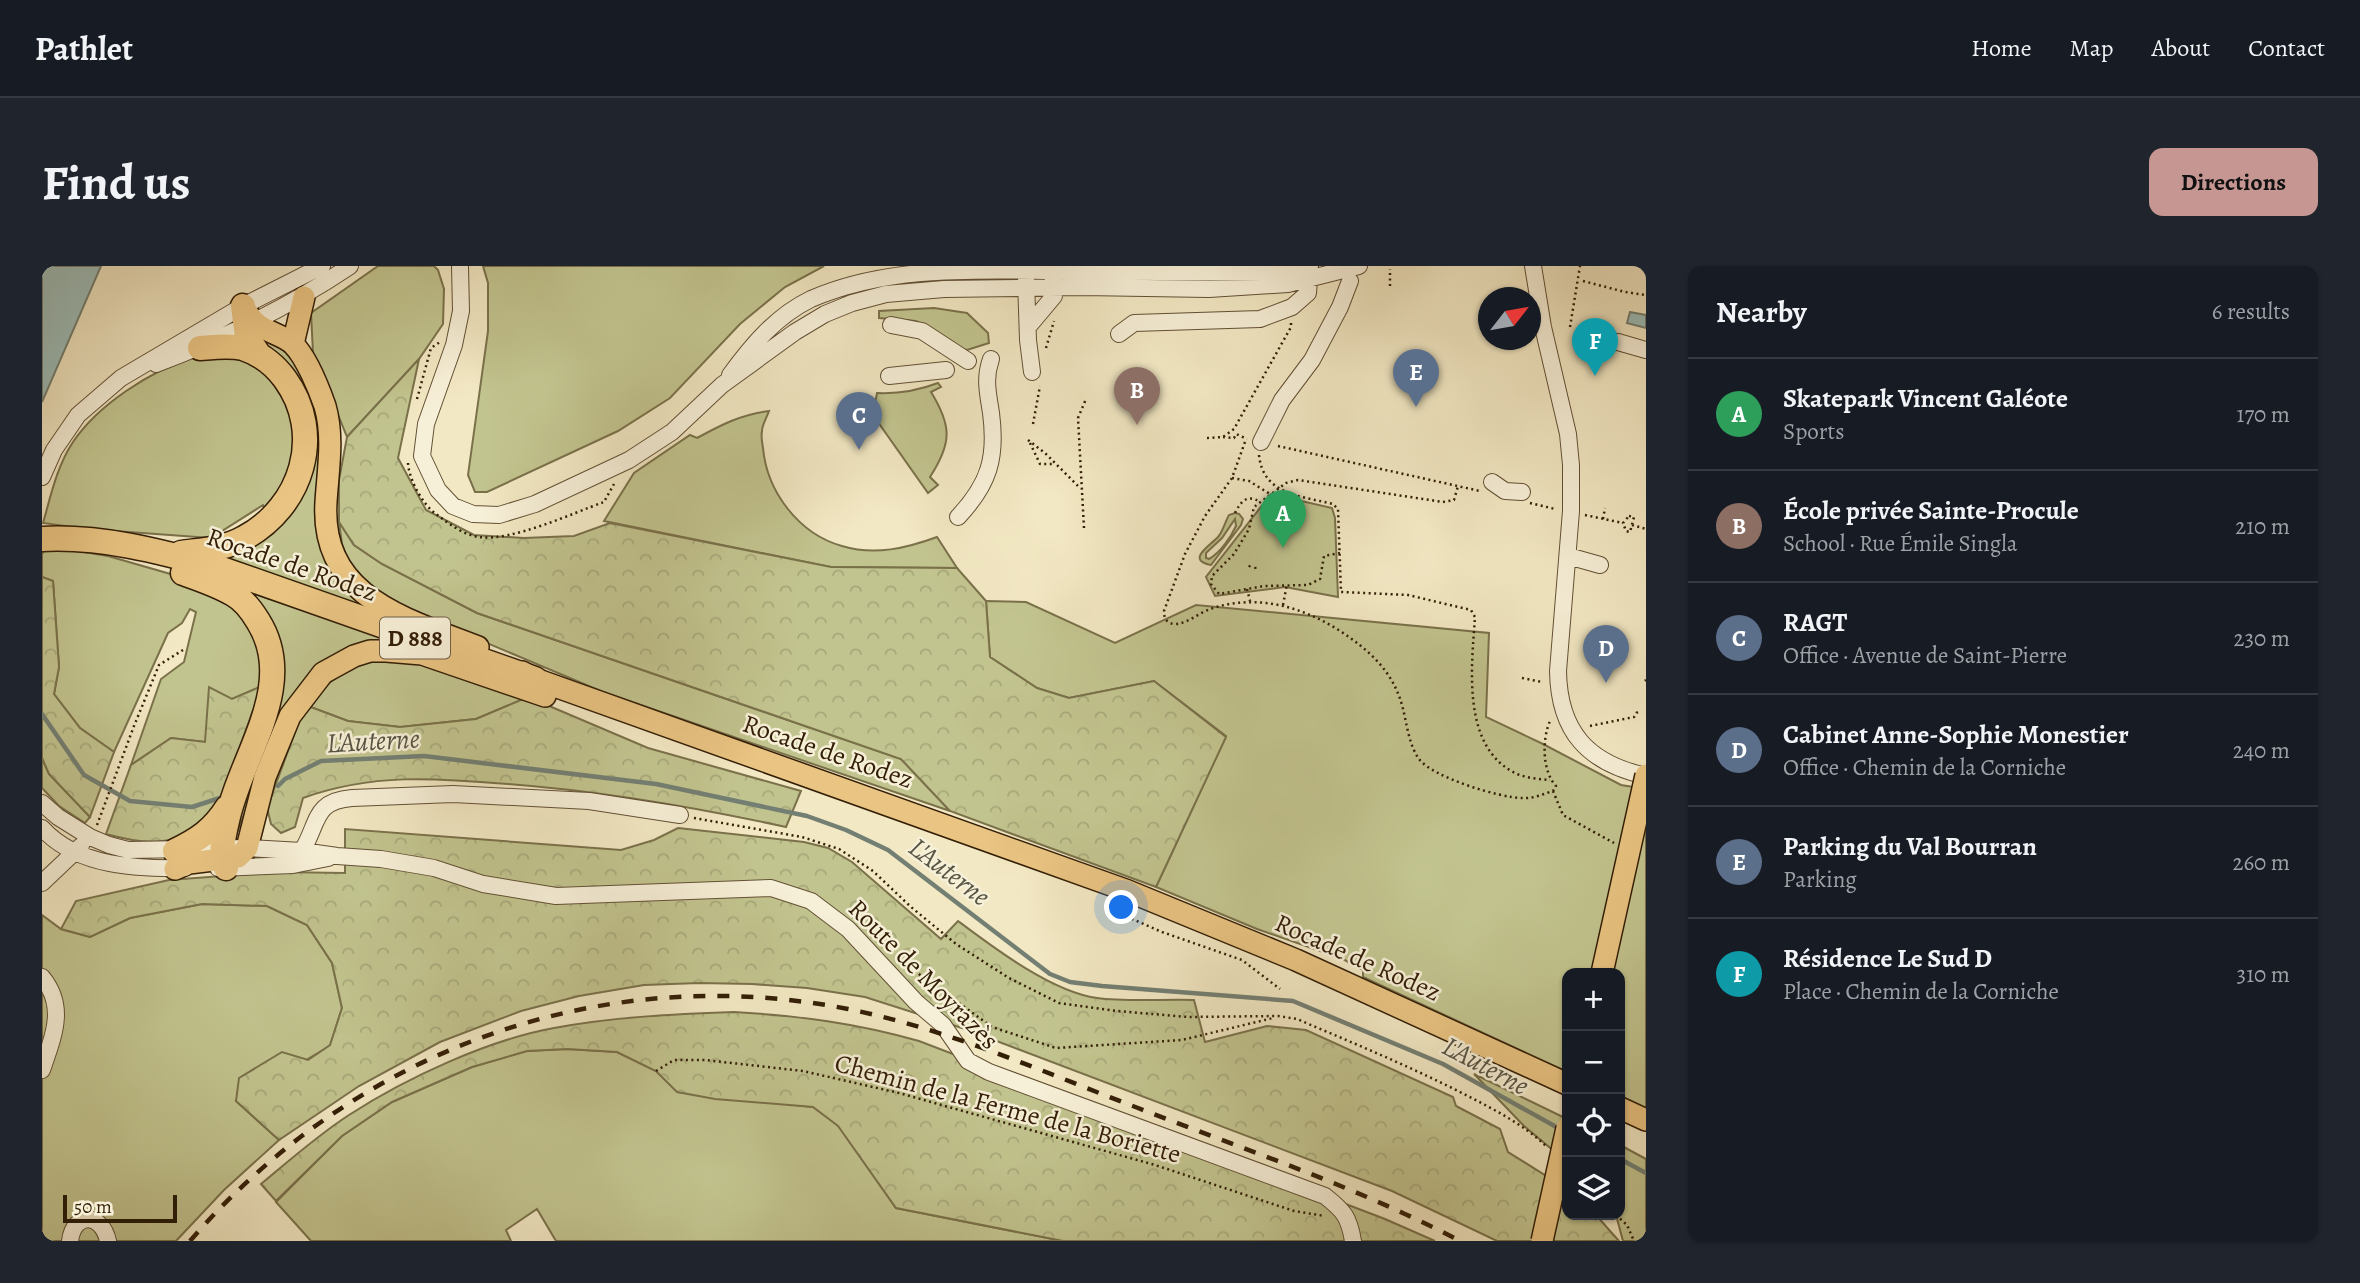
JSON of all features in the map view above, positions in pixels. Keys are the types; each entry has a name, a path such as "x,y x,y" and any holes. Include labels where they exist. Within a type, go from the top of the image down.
{"highway":[{"path":"247,319 247,337 259,355"},
{"path":"172,554 219,547 243,539 270,520 289,498 302,468 306,437 304,414 292,388 275,365 242,348 200,348"},
{"name":"Rocade de Rodez","path":"45,539 94,541 172,554 535,680"},
{"path":"94,541 123,554 204,580 235,595 250,609 263,629 274,663 271,691 256,740 230,801 216,825 175,860"},
{"path":"223,859 230,801"}],"main road":[{"path":"293,344 304,297"},
{"path":"247,319 293,344 309,369 325,406 330,431 326,522 328,539 346,577 373,602 411,621 484,649 535,680"},
{"path":"175,860 189,863 238,857 247,848 265,778 290,716 323,673 354,656 370,651 422,654 649,733 669,726"},
{"name":"Rocade de Rodez","path":"535,680 1128,891 1296,960 1562,1082"},
{"path":"1603,968 1646,775"},
{"path":"1625,1110 1646,1119"},
{"path":"1542,1241 1562,1151"}],"street":[{"path":"121,378 200,348 247,319 322,266"},
{"path":"42,477 54,450 78,415 121,378 247,319 304,297 350,266"},
{"path":"451,266 462,288"},
{"path":"460,266 461,311 454,345 426,424 422,456 438,490 453,506 473,514 499,515 535,504 629,460 672,432 722,385 795,332 825,314 886,294 1026,276"},
{"path":"1053,279 1117,272 1309,273 1359,266"},
{"path":"1533,266 1543,327 1568,434 1572,496 1558,671 1562,707 1579,742 1595,757 1626,771 1646,775"},
{"path":"722,385 755,341 779,319 808,300 862,279 915,272 1026,276 1209,289 1288,284 1309,273"},
{"path":"1119,334 1134,323 1260,319 1292,307 1308,293 1309,273"},
{"path":"1026,276 1032,372"},
{"path":"1028,327 1054,296 1053,279"},
{"path":"1254,440 1312,360 1340,307 1350,281"},
{"path":"891,324 922,331 968,361"},
{"path":"1646,341 1618,339 1646,350"},
{"path":"958,517 976,495 993,456 994,437 986,386 991,359"},
{"path":"889,376 946,370"},
{"path":"1488,487 1522,497"},
{"path":"1568,556 1600,565"},
{"path":"302,851 318,813 327,804 352,797 453,793 589,801 680,815"},
{"path":"42,803 58,817 90,837 109,845 175,860"},
{"path":"44,836 74,851 117,865 158,869 175,860"},
{"path":"44,836 90,837"},
{"path":"42,883 90,837"},
{"name":"Route de Moyrazès","path":"247,848 381,859 421,866 483,884 556,896 771,888 811,901 848,929 916,1002 943,1025 968,1060 989,1072 1325,1196 1349,1219"},
{"name":"Route de Moyrazès","path":"223,859 293,865 337,856"},
{"path":"42,976 55,999 57,1017 42,1070"},
{"path":"1349,1219 1353,1241"},
{"path":"70,1241 76,1224 92,1220 103,1227 108,1241"}],"path":[{"path":"1570,327 1580,266"},
{"path":"1390,269 1390,286"},
{"path":"1583,281 1646,295"},
{"path":"1223,437 1234,429 1291,327 1292,307"},
{"path":"417,399 431,348 442,340"},
{"path":"1084,528 1078,418 1086,399"},
{"path":"1208,438 1234,438 1236,434 1458,486 1488,487"},
{"path":"1056,464 1040,464 1028,440 1045,453 1082,489"},
{"path":"1254,440 1232,478 1210,508 1185,554 1166,602 1164,618 1173,624 1209,610 1250,601 1283,606 1319,618 1363,645 1378,660 1401,700 1411,743 1424,766 1472,786 1510,797 1525,799 1553,791 1556,786 1550,780 1545,738 1553,715"},
{"path":"1254,440 1265,478 1279,488 1333,504 1338,509 1341,592 1408,595 1471,610 1475,617 1471,681 1473,708 1479,729 1501,763 1514,772 1531,778 1550,780"},
{"path":"407,457 408,469 430,510 454,527 480,537 510,535 604,502 629,460"},
{"path":"1232,478 1249,481 1271,494"},
{"path":"1340,553 1324,556 1322,573 1315,583 1308,585 1287,584 1219,594 1211,584 1212,576 1234,554 1249,529 1251,513 1260,502 1279,488 1298,480 1443,502 1454,500 1458,486"},
{"path":"1522,497 1562,510"},
{"path":"1235,513 1246,498 1254,498 1260,502"},
{"path":"1603,519 1605,508"},
{"path":"1588,515 1623,523 1628,532 1634,517 1629,516 1623,523"},
{"path":"1632,525 1646,529"},
{"path":"1283,606 1287,584"},
{"path":"1247,589 1250,601"},
{"path":"104,808 159,665 183,650"},
{"path":"1522,678 1548,683"},
{"path":"1592,726 1634,718 1636,709"},
{"path":"1553,791 1563,815 1622,848"},
{"path":"680,815 802,837 839,849 873,871 956,944 1009,978 1059,1003 1188,1017 1278,1016 1297,1019 1407,1065 1480,1102 1532,1133 1550,1150"},
{"path":"1128,891 1123,915 1162,933 1242,960 1280,989"},
{"path":"868,952 896,958 992,1027 1056,1048 1182,1040 1278,1016"},
{"name":"Chemin de la Ferme de la Boriette","path":"656,1071 674,1060 694,1060 803,1071 899,1093 1156,1165 1294,1211 1349,1219"},
{"path":"1621,1220 1634,1241"}],"green space":[{"path":"378,266 434,266 444,289 443,324 419,359 347,437 313,353 311,313"},
{"path":"483,266 824,266 785,287 740,324 670,398 618,431 487,492 475,492 468,475 488,331 488,283"},
{"path":"934,308 967,313 988,333 989,343 967,350 961,349 916,321 879,318 879,311"},
{"path":"255,337 279,345 300,369 322,425 319,503 369,611 215,556 248,544 310,455"},
{"path":"230,354 264,369 295,418 293,468 268,512 263,505 211,538 43,523 63,461 73,442 96,415 126,391 159,371 192,358"},
{"path":"419,359 398,458 426,510 474,535 524,538 574,536 610,523 831,567 957,568 986,601 990,657 1037,688 1069,698 1154,681 1226,737 1156,887 950,811 901,759 477,613 382,564 354,545 339,522 339,480 347,437"},
{"path":"938,383 941,387 931,392 943,415 947,434 946,444 930,477 938,485 928,493 873,415 877,393 908,391"},
{"path":"769,411 763,426 762,442 771,480 788,509 812,532 842,546 867,550 902,547 937,537 957,568 831,567 604,521 634,473 690,435 697,438 741,417"},
{"path":"1271,494 1332,508 1335,518 1338,597 1285,587 1215,596 1206,577"},
{"path":"1239,514 1243,519 1241,525 1211,565 1204,563 1200,560 1202,552 1220,535 1229,515","holes":["1235,519 1236,526 1221,549 1209,559 1206,558 1206,553 1222,538"]},
{"path":"339,522 354,545 382,564 477,613 901,759 950,811 603,692 397,605 362,581 349,563 342,544"},
{"path":"72,550 108,556 174,575 243,611 264,654 262,686 232,699 205,742 171,738 131,765 161,679 184,662 196,612 190,609 182,623 168,633 114,752 80,728 54,694 59,667 53,581 42,577 42,554 44,551"},
{"path":"42,577 53,581 59,667 54,694 80,728 114,752 90,817 49,774 42,758"},
{"path":"243,590 390,641 338,656 248,805 233,842 228,831 279,691"},
{"path":"986,601 1026,602 1115,643 1196,605 1489,633 1486,717 1621,785 1646,789 1646,1108 1625,1098 1625,968 1562,968 1562,1070 1363,977 1363,970 1343,959 1257,929 1156,887 1226,736 1154,681 1069,698 1037,688 990,657"},
{"path":"377,658 413,661 528,697 476,719 400,727 348,721 308,706 339,676"},
{"path":"262,686 217,809 204,833 155,842 106,834 131,765 171,738 205,742 209,687 232,699"},
{"path":"528,697 648,748 801,791 786,827 613,795 430,779 379,781 329,790 303,798 295,827 281,833 271,824 267,808 298,724 308,706 348,721 400,727 476,719"},
{"path":"42,758 49,774 90,817 85,823 59,806 42,788"},
{"path":"678,828 804,842 828,848 852,862 941,939 958,921 1024,967 1080,994 1120,1000 1194,1000 1205,1042 1267,1026 1306,1030 1453,1097 1456,1106 1500,1129 1508,1152 1562,1186 1562,1220 1600,1220 1619,1241 1497,1241 1392,1191 965,1029 865,997 807,988 699,983 644,985 579,996 521,1011 440,1042 359,1086 279,1140 236,1101 239,1078 282,1052 308,1060 330,1045 342,1008 332,963 307,925 267,906 202,904 130,918 90,937 61,929 76,901 169,880 278,872 345,873 345,829 621,850 654,840"},
{"path":"202,904 267,906 307,925 332,963 342,1008 330,1046 236,1101 279,1140 224,1190 176,1241 42,1241 42,915 61,929 90,937 130,918"},
{"path":"734,1012 828,1021 919,1041 1385,1219 1435,1241 1063,1241 896,1208 838,1126 813,1107 715,1099 677,1092 656,1071 617,1052 567,1049 527,1051 472,1067 392,1102 342,1136 276,1201 261,1184 315,1139 371,1101 448,1062 502,1041 554,1028 599,1021"},
{"path":"567,1049 617,1052 656,1071 678,1092 813,1107 838,1125 896,1208 1063,1241 556,1241 537,1209 506,1230 511,1241 311,1241 276,1202 342,1136 392,1102 472,1067 527,1051"},
{"path":"1474,1074 1562,1117 1562,1158 1524,1126"},
{"path":"1625,1148 1646,1159 1646,1241 1623,1241 1617,1220 1625,1220"}],"water":[{"path":"42,266 101,266 42,402"},
{"path":"1630,312 1646,315 1646,328 1627,323"}],"waterway":[{"name":"L'Auterne","path":"42,714 84,775 130,801 192,807 226,796"},
{"name":"L'Auterne","path":"278,786 285,779 321,761 424,756 656,784 807,816 846,830 888,850 1050,974 1070,982 1102,986 1293,1001 1443,1064 1560,1129"},
{"name":"L'Auterne","path":"1625,1162 1646,1173"}],"tunnel":[{"path":"1584,331 1618,342"}],"railway":[{"path":"190,1241 255,1174 327,1118 405,1071 488,1035 574,1011 664,998 755,997 848,1009 959,1040 1301,1170 1381,1203 1460,1241"}],"place":[{"name":"Résidence Le Sud D","path":"1595,376"},
{"name":"Parking du Val Bourran","path":"1416,407"},
{"name":"École privée Sainte-Procule","path":"1137,425"},
{"name":"RAGT","path":"859,450"},
{"name":"Skatepark Vincent Galéote","path":"1283,548"},
{"name":"Cabinet Anne-Sophie Monestier","path":"1606,683"}]}
